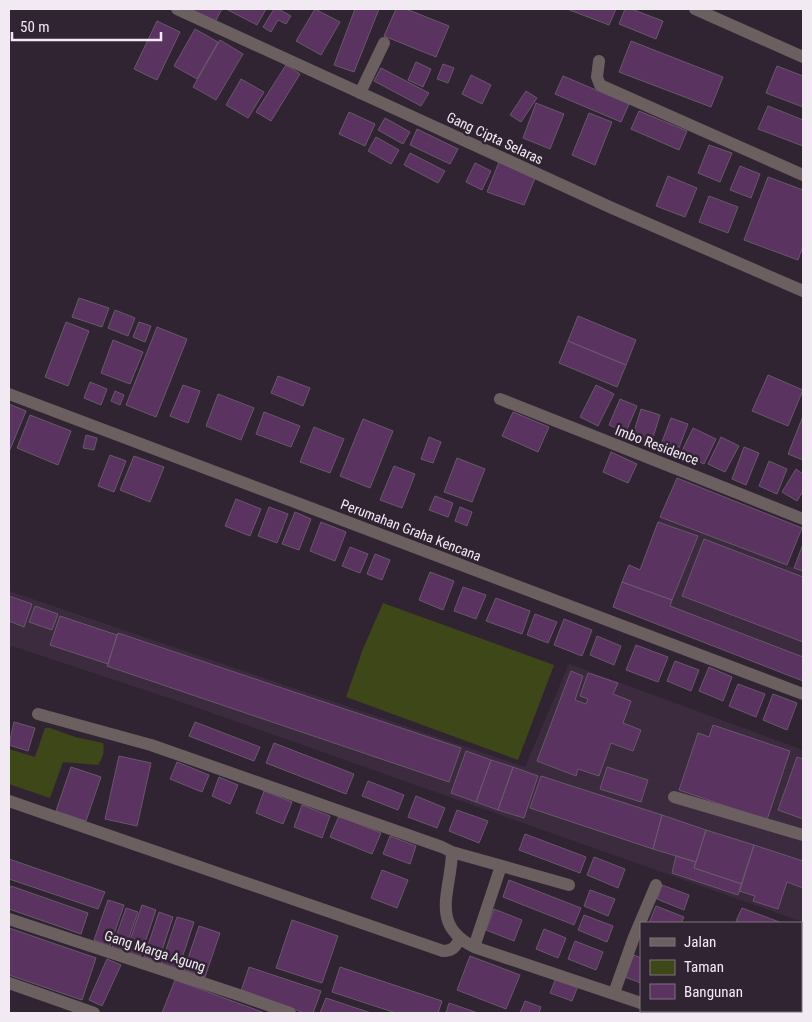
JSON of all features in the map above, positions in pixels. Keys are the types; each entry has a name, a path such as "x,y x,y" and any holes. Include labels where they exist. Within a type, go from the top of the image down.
{"street":[{"name":"Gang Cipta Selaras","path":"177,9 612,208 803,291"},
{"path":"695,9 710,12 803,57"},
{"path":"360,93 384,43"},
{"path":"598,61 597,77 600,85 803,175"},
{"name":"Perumahan Graha Kencana","path":"9,394 803,694"},
{"name":"Imbo Residence","path":"500,399 803,519"},
{"path":"38,714 160,748 452,852 569,885"},
{"path":"674,797 803,834"},
{"path":"9,801 443,951 450,951 455,948 460,939"},
{"path":"452,852 452,870 445,911 448,924 460,939 474,948 640,1003"},
{"path":"474,948 501,866"},
{"path":"640,922 656,885"},
{"name":"Gang Marga Agung","path":"9,920 290,1013"},
{"path":"614,993 640,923"},
{"path":"9,983 94,1013"}],"shaded area":[{"path":"660,517 803,571 803,681 613,607 629,565 641,569"},
{"path":"9,591 525,767 569,664 803,750 803,922 181,702 9,645"}],"green space":[{"path":"383,603 554,665 518,760 346,697 363,649"},
{"path":"45,728 103,743 104,746 98,765 63,762 50,798 9,784 9,749 35,757"}],"building":[{"path":"189,9 222,9 215,22"},
{"path":"226,9 266,9 257,25"},
{"path":"274,9 278,9 291,16 286,24 278,20 271,32 263,27"},
{"path":"315,9 340,22 321,55 296,41"},
{"path":"355,9 379,9 354,72 334,65"},
{"path":"396,9 406,9 449,26 436,57 384,36"},
{"path":"567,9 616,9 609,25"},
{"path":"625,9 631,9 663,21 656,39 619,24"},
{"path":"157,21 180,32 157,80 134,69"},
{"path":"195,29 218,42 197,79 174,66"},
{"path":"220,40 243,54 216,100 193,87"},
{"path":"631,41 723,77 711,107 619,72"},
{"path":"416,62 431,69 423,87 408,80"},
{"path":"443,64 454,68 448,83 437,79"},
{"path":"286,65 300,74 271,121 256,112"},
{"path":"777,66 803,76 803,107 766,93"},
{"path":"381,68 429,93 421,106 374,81"},
{"path":"471,75 491,85 482,104 462,94"},
{"path":"563,76 629,104 621,122 555,94"},
{"path":"241,79 264,92 248,118 226,105"},
{"path":"526,91 537,98 521,122 510,115"},
{"path":"536,103 564,114 550,149 523,138"},
{"path":"768,106 803,120 803,146 758,129"},
{"path":"639,111 687,131 679,150 631,129"},
{"path":"349,112 375,124 365,146 339,134"},
{"path":"589,113 612,122 595,165 572,155"},
{"path":"385,118 410,132 403,144 378,130"},
{"path":"417,129 458,149 450,164 410,145"},
{"path":"376,137 399,150 391,164 368,151"},
{"path":"709,145 732,153 720,182 698,173"},
{"path":"410,153 445,171 438,183 404,165"},
{"path":"499,162 536,176 524,205 487,192"},
{"path":"475,163 491,171 482,190 466,182"},
{"path":"740,166 760,174 751,198 730,190"},
{"path":"668,176 697,188 685,217 656,206"},
{"path":"768,177 803,190 803,246 798,260 744,240"},
{"path":"709,196 738,207 728,233 699,222"},
{"path":"79,298 109,308 102,327 72,317"},
{"path":"115,310 135,318 128,336 108,328"},
{"path":"578,316 636,340 626,365 568,341"},
{"path":"66,322 89,331 68,386 45,377"},
{"path":"139,322 151,326 145,342 133,337"},
{"path":"157,327 187,339 156,417 126,405"},
{"path":"113,340 143,352 130,384 101,373"},
{"path":"568,341 626,365 617,387 559,363"},
{"path":"768,375 803,390 788,426 752,411"},
{"path":"278,376 310,388 303,406 271,393"},
{"path":"90,382 107,389 101,405 84,398"},
{"path":"183,385 200,391 188,423 170,416"},
{"path":"596,385 614,394 598,426 580,417"},
{"path":"115,391 124,395 120,405 111,401"},
{"path":"218,394 254,408 241,440 206,426"},
{"path":"620,399 637,406 626,432 609,425"},
{"path":"9,404 26,411 9,452"},
{"path":"641,409 660,415 651,444 632,438"},
{"path":"264,412 300,426 291,447 256,434"},
{"path":"513,412 549,427 538,452 502,436"},
{"path":"30,415 71,431 58,465 17,448"},
{"path":"803,416 803,460 788,454"},
{"path":"671,418 688,424 677,453 660,447"},
{"path":"363,419 393,431 370,488 340,476"},
{"path":"314,427 344,439 330,473 300,462"},
{"path":"693,428 716,439 704,464 681,453"},
{"path":"86,435 97,438 94,450 83,448"},
{"path":"429,437 441,442 433,463 421,459"},
{"path":"721,437 739,446 725,472 708,464"},
{"path":"744,447 759,453 746,485 732,479"},
{"path":"611,452 637,464 628,483 603,472"},
{"path":"110,455 126,461 114,492 98,486"},
{"path":"134,456 164,467 150,502 120,490"},
{"path":"457,458 485,469 472,502 444,492"},
{"path":"769,461 787,469 777,494 759,486"},
{"path":"394,466 415,474 402,508 380,500"},
{"path":"796,469 803,474 803,491 797,501 782,492"},
{"path":"677,478 802,528 787,565 660,517"},
{"path":"435,496 453,503 448,517 429,510"},
{"path":"236,499 261,509 250,536 225,526"},
{"path":"269,507 288,514 277,543 258,536"},
{"path":"460,507 472,512 467,526 455,521"},
{"path":"295,512 311,519 299,550 282,544"},
{"path":"321,522 346,532 335,561 310,551"},
{"path":"658,522 698,536 672,600 622,582 629,565 640,570"},
{"path":"704,539 803,577 803,642 682,596"},
{"path":"803,544 803,571 794,568"},
{"path":"350,547 368,554 360,573 342,566"},
{"path":"375,554 390,560 382,580 367,574"},
{"path":"430,572 454,581 443,610 419,600"},
{"path":"622,582 672,600 670,606 803,657 803,681 613,607"},
{"path":"463,587 486,595 476,619 454,611"},
{"path":"9,596 32,604 24,627 9,621"},
{"path":"496,598 530,611 522,634 486,621"},
{"path":"35,606 58,614 52,630 29,622"},
{"path":"535,614 557,622 548,643 527,635"},
{"path":"60,616 117,635 108,664 50,645"},
{"path":"564,619 592,630 582,656 554,645"},
{"path":"118,633 461,748 449,782 107,666"},
{"path":"597,636 621,646 614,665 590,655"},
{"path":"636,645 668,657 658,682 626,670"},
{"path":"675,661 699,670 691,691 667,681"},
{"path":"709,667 732,677 723,701 699,691"},
{"path":"571,671 583,676 575,700 586,704 588,699 580,696 588,673 618,683 613,694 631,701 623,723 641,730 633,751 611,743 599,776 578,769 576,776 537,761"},
{"path":"738,684 765,694 756,717 729,706"},
{"path":"773,694 797,703 787,730 763,720"},
{"path":"14,722 35,728 28,751 9,745"},
{"path":"195,722 260,747 254,761 189,736"},
{"path":"713,725 790,751 767,820 679,790 698,733 709,737"},
{"path":"274,743 354,774 346,794 266,763"},
{"path":"466,751 491,760 476,802 451,793"},
{"path":"119,756 151,763 137,826 105,819"},
{"path":"797,757 803,759 803,819 778,810"},
{"path":"491,760 513,767 498,810 476,802"},
{"path":"177,762 209,775 202,792 170,779"},
{"path":"71,767 101,777 86,821 56,811"},
{"path":"513,767 538,776 524,818 498,810"},
{"path":"607,767 648,780 641,802 600,789"},
{"path":"541,776 662,815 653,849 530,808"},
{"path":"219,777 238,785 230,804 212,796"},
{"path":"368,781 404,795 398,810 362,796"},
{"path":"264,791 292,802 283,824 256,813"},
{"path":"416,796 445,808 437,828 408,817"},
{"path":"302,805 330,816 322,838 294,827"},
{"path":"457,810 488,821 479,843 449,831"},
{"path":"662,815 706,830 696,862 653,849"},
{"path":"339,816 381,833 372,854 330,837"},
{"path":"706,830 754,845 742,884 694,868"},
{"path":"525,834 586,857 580,873 519,850"},
{"path":"390,836 416,846 410,864 383,854"},
{"path":"754,845 803,861 803,888 787,882 778,909 753,901 755,896 739,891"},
{"path":"676,856 696,862 694,868 742,884 738,895 672,873"},
{"path":"594,857 625,869 618,888 587,875"},
{"path":"9,859 105,892 98,909 9,879"},
{"path":"382,870 408,880 397,908 371,898"},
{"path":"509,880 581,908 574,925 503,897"},
{"path":"662,885 689,895 684,910 657,899"},
{"path":"11,886 88,913 81,934 9,909 9,891"},
{"path":"590,890 615,899 608,916 584,906"},
{"path":"108,900 124,905 110,946 94,940"},
{"path":"142,905 156,910 140,957 126,952"},
{"path":"656,906 684,917 682,922 649,922"},
{"path":"126,908 138,912 124,952 112,948"},
{"path":"742,908 779,922 738,922 736,921"},
{"path":"494,909 522,920 514,941 486,930"},
{"path":"159,912 173,917 158,962 144,957"},
{"path":"584,915 613,926 607,942 578,930"},
{"path":"177,917 194,922 178,970 161,964"},
{"path":"292,920 338,936 322,983 276,968"},
{"path":"199,926 220,933 205,977 184,970"},
{"path":"9,928 96,958 82,1000 9,975"},
{"path":"544,929 566,938 558,958 536,949"},
{"path":"575,941 603,952 596,970 568,959"},
{"path":"634,955 640,958 640,983 625,977"},
{"path":"470,956 520,975 506,1009 457,990"},
{"path":"107,959 121,965 102,1006 89,1000"},
{"path":"249,967 321,991 313,1013 305,1013 241,991"},
{"path":"340,967 442,1001 438,1013 396,1013 332,992"},
{"path":"803,969 803,1013 770,1013 802,1012"},
{"path":"556,978 578,986 572,1001 550,993"},
{"path":"175,980 265,1013 162,1013"},
{"path":"326,998 371,1013 320,1013"},
{"path":"525,1001 541,1007 539,1013 520,1013"},
{"path":"449,1003 478,1013 446,1013"},
{"path":"694,1012 726,1012 725,1013"}]}
